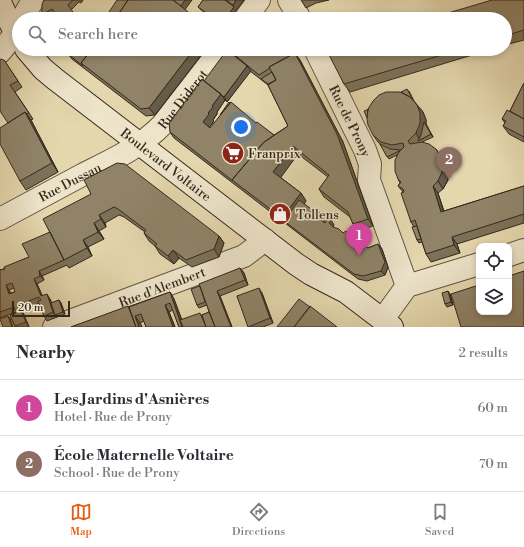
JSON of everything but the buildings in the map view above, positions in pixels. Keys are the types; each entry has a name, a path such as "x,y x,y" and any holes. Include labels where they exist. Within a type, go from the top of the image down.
{"street":[{"path":"28,12 33,0"},
{"path":"250,12 259,0"},
{"path":"289,0 296,12"},
{"name":"Boulevard Voltaire","path":"0,2 12,21"},
{"path":"0,52 12,41"},
{"name":"Boulevard Voltaire","path":"35,56 43,69 55,79 139,145 312,274 338,302 381,324"},
{"name":"Rue Diderot","path":"139,145 163,124 216,56"},
{"name":"Rue de Prony","path":"319,56 366,150 370,164 369,180 407,286"},
{"name":"Rue Dussau","path":"0,219 139,145"},
{"name":"Rue d'Alembert","path":"54,327 244,256 265,240"},
{"path":"512,254 524,250"},
{"path":"381,324 407,286 476,265"}],"place":[{"name":"Franprix","path":"233,153"},
{"name":"École Maternelle Voltaire","path":"449,180"},
{"name":"Tollens","path":"280,214"},
{"name":"Les Jardins d'Asnières","path":"359,256"}]}
